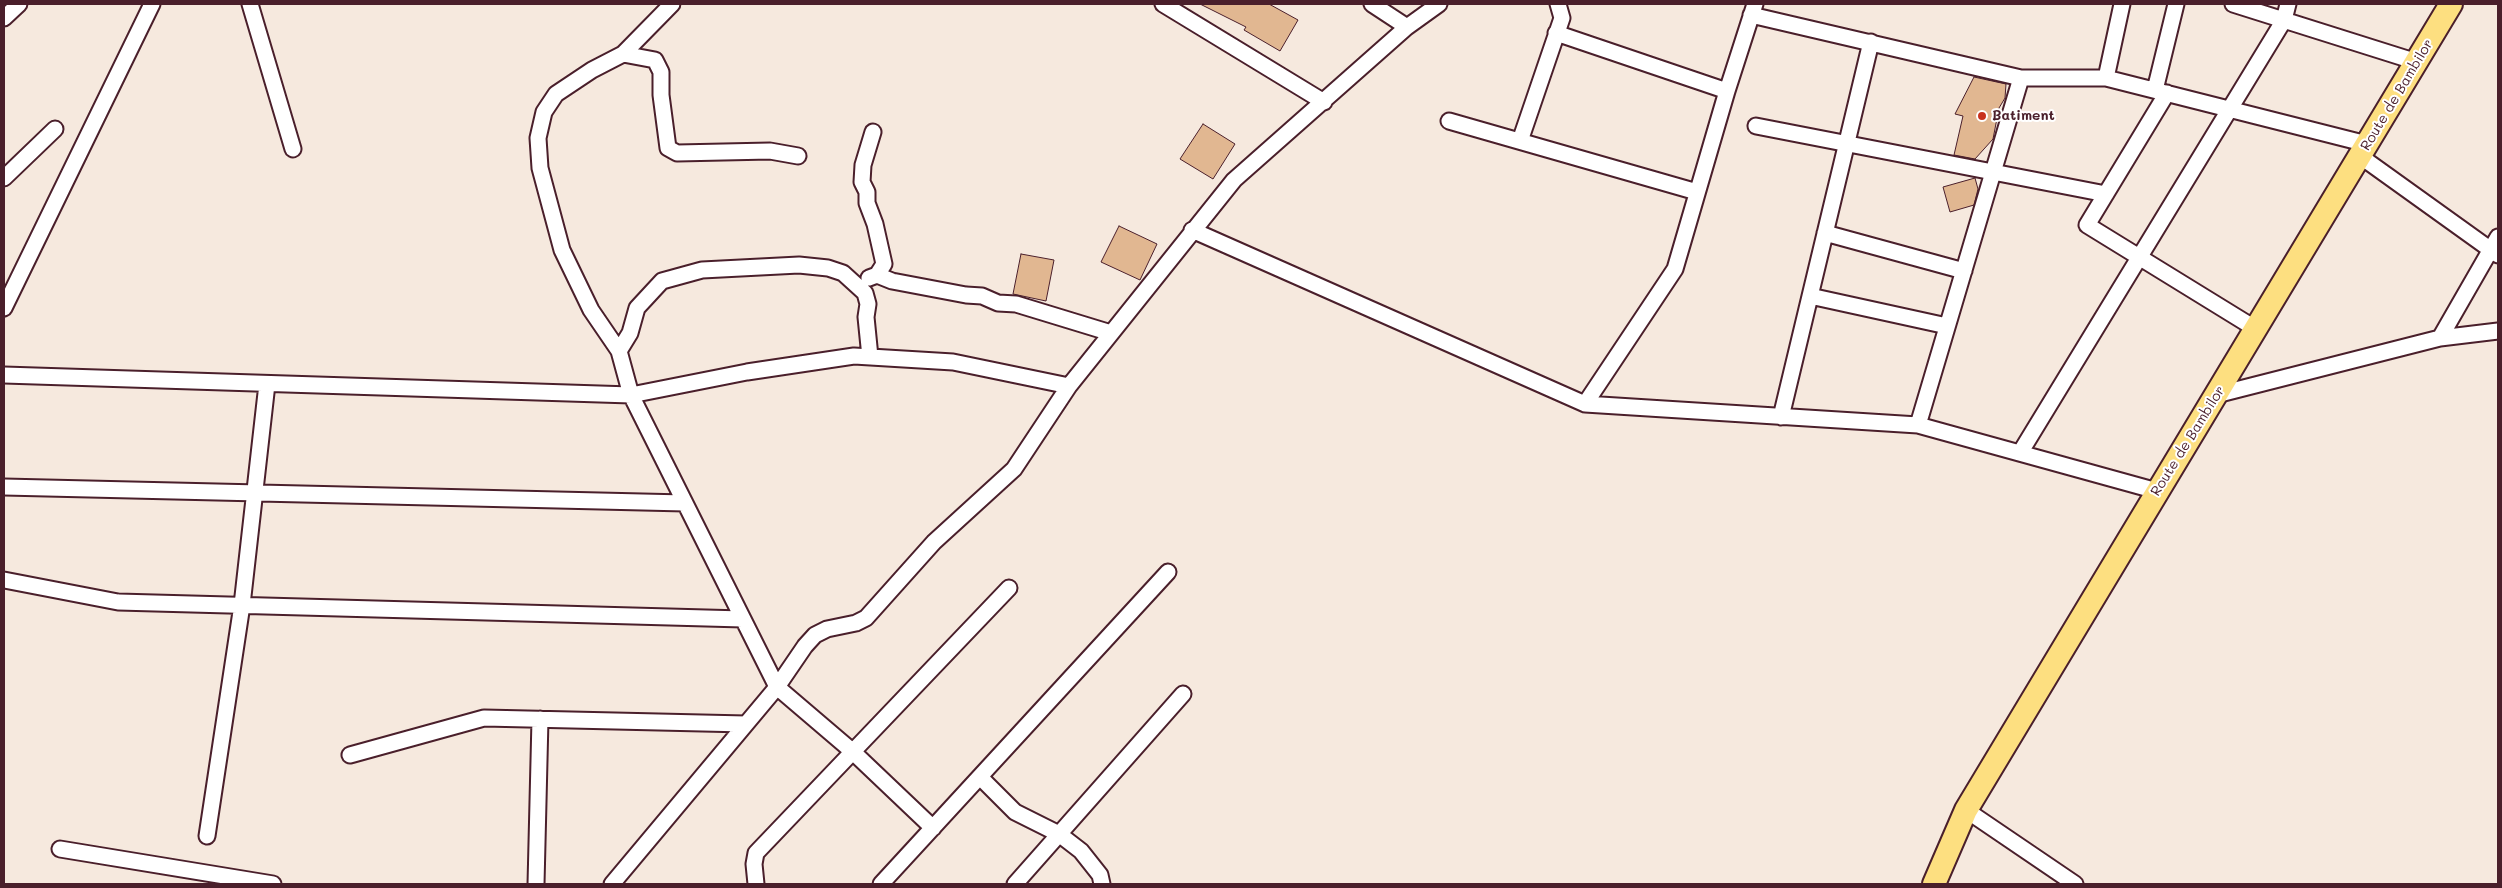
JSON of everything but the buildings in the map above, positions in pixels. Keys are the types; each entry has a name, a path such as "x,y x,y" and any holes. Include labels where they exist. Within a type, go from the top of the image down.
{"main road":[{"name":"Route de Bambilor","path":"1934,884 1966,810 2452,4"}],"street":[{"path":"4,18 19,4"},
{"path":"4,308 152,4"},
{"path":"250,4 293,149"},
{"path":"672,4 623,54 592,70 556,94 544,112 538,138 540,168 562,250 591,310 619,351 631,395 777,687 852,751 933,828"},
{"path":"1163,4 1324,102"},
{"path":"1372,4 1407,27"},
{"path":"612,884 777,687 805,646 815,636 827,629 856,623 866,618 934,542 1014,469 1068,386 1234,180 1407,27 1439,4"},
{"path":"1520,141 1562,18 1558,4"},
{"path":"2106,78 2122,4"},
{"path":"2176,4 2161,92 2106,194 2087,225 2256,329"},
{"path":"2232,4 2417,62"},
{"path":"2020,453 2284,20 2288,4"},
{"path":"1585,404 1675,268 1726,91 1753,9 1871,42 2022,78 2106,78 2230,109 2364,150 2496,247 2440,338"},
{"path":"1556,33 1726,91"},
{"path":"1781,417 1871,42"},
{"path":"623,54 655,60 661,72 661,95 668,148 677,153 770,152 798,156"},
{"path":"1918,426 2022,78"},
{"path":"1449,121 1697,192"},
{"path":"1756,126 2106,194"},
{"path":"4,178 55,129"},
{"path":"856,283 877,275 884,264 875,224 867,203 867,192 862,182 864,165 873,132"},
{"path":"1192,230 1585,404 1918,426 2157,491"},
{"path":"1825,233 1964,271"},
{"path":"619,351 630,333 637,308 662,281 702,270 799,265 828,268 843,273 865,293 868,304 866,317 870,357"},
{"path":"877,275 892,281 966,295 982,296 998,302 1016,304 1111,333"},
{"path":"1810,296 1947,326"},
{"path":"2216,395 2440,338 2498,331"},
{"path":"4,376 631,395 747,372 854,356 953,362 1068,386"},
{"path":"207,836 242,605 267,384"},
{"path":"4,487 685,503"},
{"path":"881,884 981,778 1168,572"},
{"path":"4,580 118,602 743,619"},
{"path":"756,884 754,864 756,853 1009,588"},
{"path":"1015,884 1183,694"},
{"path":"350,755 484,718 746,724"},
{"path":"536,884 540,719"},
{"path":"981,778 1014,812 1059,834 1081,850 1100,875 1102,884"},
{"path":"1966,810 2075,884"},
{"path":"60,849 273,884"}],"place":[{"name":"Batiment","path":"1982,116"}]}
